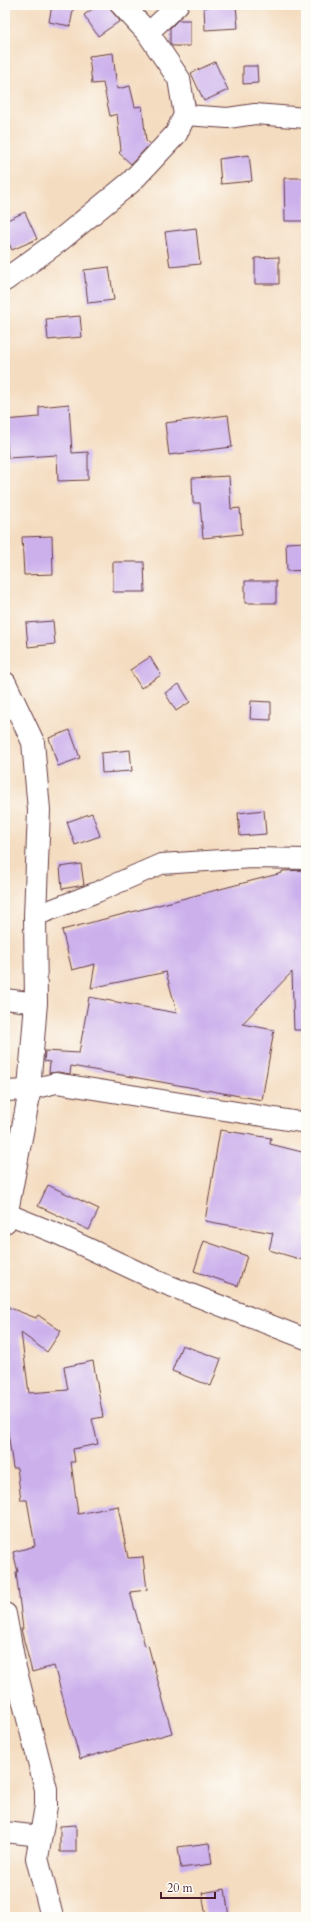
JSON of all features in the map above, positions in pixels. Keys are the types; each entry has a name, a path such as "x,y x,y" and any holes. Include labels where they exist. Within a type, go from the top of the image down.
{"main road":[{"path":"5,280 59,241 131,182 176,134 185,115 179,79 148,33 122,5"},
{"path":"5,684 33,742 39,810 35,916 36,1003 28,1101 6,1218"},
{"path":"5,1614 15,1668 46,1789 46,1806 37,1858 52,1917"}],"street":[{"path":"148,33 178,5"},
{"path":"185,115 228,118 255,114 306,118"},
{"path":"35,916 97,892 161,864 252,858 306,859"},
{"path":"5,999 36,1003"},
{"path":"5,1091 28,1090 56,1083 306,1123"},
{"path":"6,1218 60,1235 160,1282 306,1339"},
{"path":"5,1832 40,1836"}],"building":[{"path":"52,5 74,5 70,26 49,22"},
{"path":"98,5 109,5 113,13 120,21 98,36 84,15"},
{"path":"236,5 238,28 205,30 204,7"},
{"path":"178,20 190,20 190,46 172,46 170,43 170,28"},
{"path":"113,53 117,89 130,86 135,107 142,106 146,141 150,144 131,164 119,153 121,150 117,114 110,116 103,83 92,84 89,56"},
{"path":"215,62 228,90 204,101 191,73"},
{"path":"243,66 257,66 258,83 243,84"},
{"path":"249,155 252,181 221,184 219,159"},
{"path":"284,178 306,178 306,221 285,221"},
{"path":"25,212 37,239 12,250 5,235 5,221"},
{"path":"196,228 200,264 170,267 165,232"},
{"path":"279,257 279,284 255,284 255,258"},
{"path":"109,267 114,300 88,303 84,270"},
{"path":"80,316 82,337 48,340 46,319"},
{"path":"69,404 72,453 88,452 88,480 58,481 57,455 8,458 5,420 39,417 39,407"},
{"path":"228,415 232,447 169,455 165,423"},
{"path":"229,476 231,509 240,508 242,534 203,538 200,503 193,503 192,478"},
{"path":"52,536 53,574 24,575 22,537"},
{"path":"306,542 306,570 287,571 286,543"},
{"path":"113,562 144,562 145,592 113,592"},
{"path":"245,581 276,581 276,603 245,603"},
{"path":"53,621 55,644 28,647 26,623"},
{"path":"150,657 161,675 141,688 130,670"},
{"path":"179,684 190,702 176,711 165,693"},
{"path":"251,701 271,702 271,720 250,719"},
{"path":"70,730 80,758 58,766 49,738"},
{"path":"130,750 132,771 102,773 101,753"},
{"path":"264,810 266,834 240,836 238,813"},
{"path":"92,813 100,836 75,845 67,822"},
{"path":"81,864 84,885 62,889 60,867"},
{"path":"306,870 306,1030 294,1030 292,972 242,1024 274,1030 262,1100 71,1066 70,1074 58,1072 49,1073 50,1062 44,1061 45,1051 79,1053 89,997 177,1013 166,972 91,988 95,964 72,970 62,930 282,873 282,871"},
{"path":"220,1130 271,1138 270,1144 306,1153 306,1194 303,1207 306,1208 306,1261 269,1250 273,1233 205,1221"},
{"path":"48,1185 99,1209 89,1230 38,1206"},
{"path":"204,1241 247,1256 238,1286 194,1271"},
{"path":"5,1306 36,1318 38,1315 61,1331 47,1352 21,1333 29,1393 68,1390 64,1367 93,1361 103,1417 92,1419 98,1444 73,1449 75,1462 71,1462 78,1514 118,1506 128,1558 143,1557 147,1590 130,1592 145,1646 148,1645 172,1733 80,1759 54,1666 32,1672 21,1629 23,1629 16,1572 18,1572 13,1552 35,1546 27,1500 21,1500 17,1468 13,1468 5,1411"},
{"path":"182,1345 221,1359 211,1386 172,1371"},
{"path":"76,1825 76,1852 60,1852 60,1826"},
{"path":"209,1843 212,1864 181,1868 178,1847"},
{"path":"225,1889 229,1917 206,1917 202,1893"}]}
